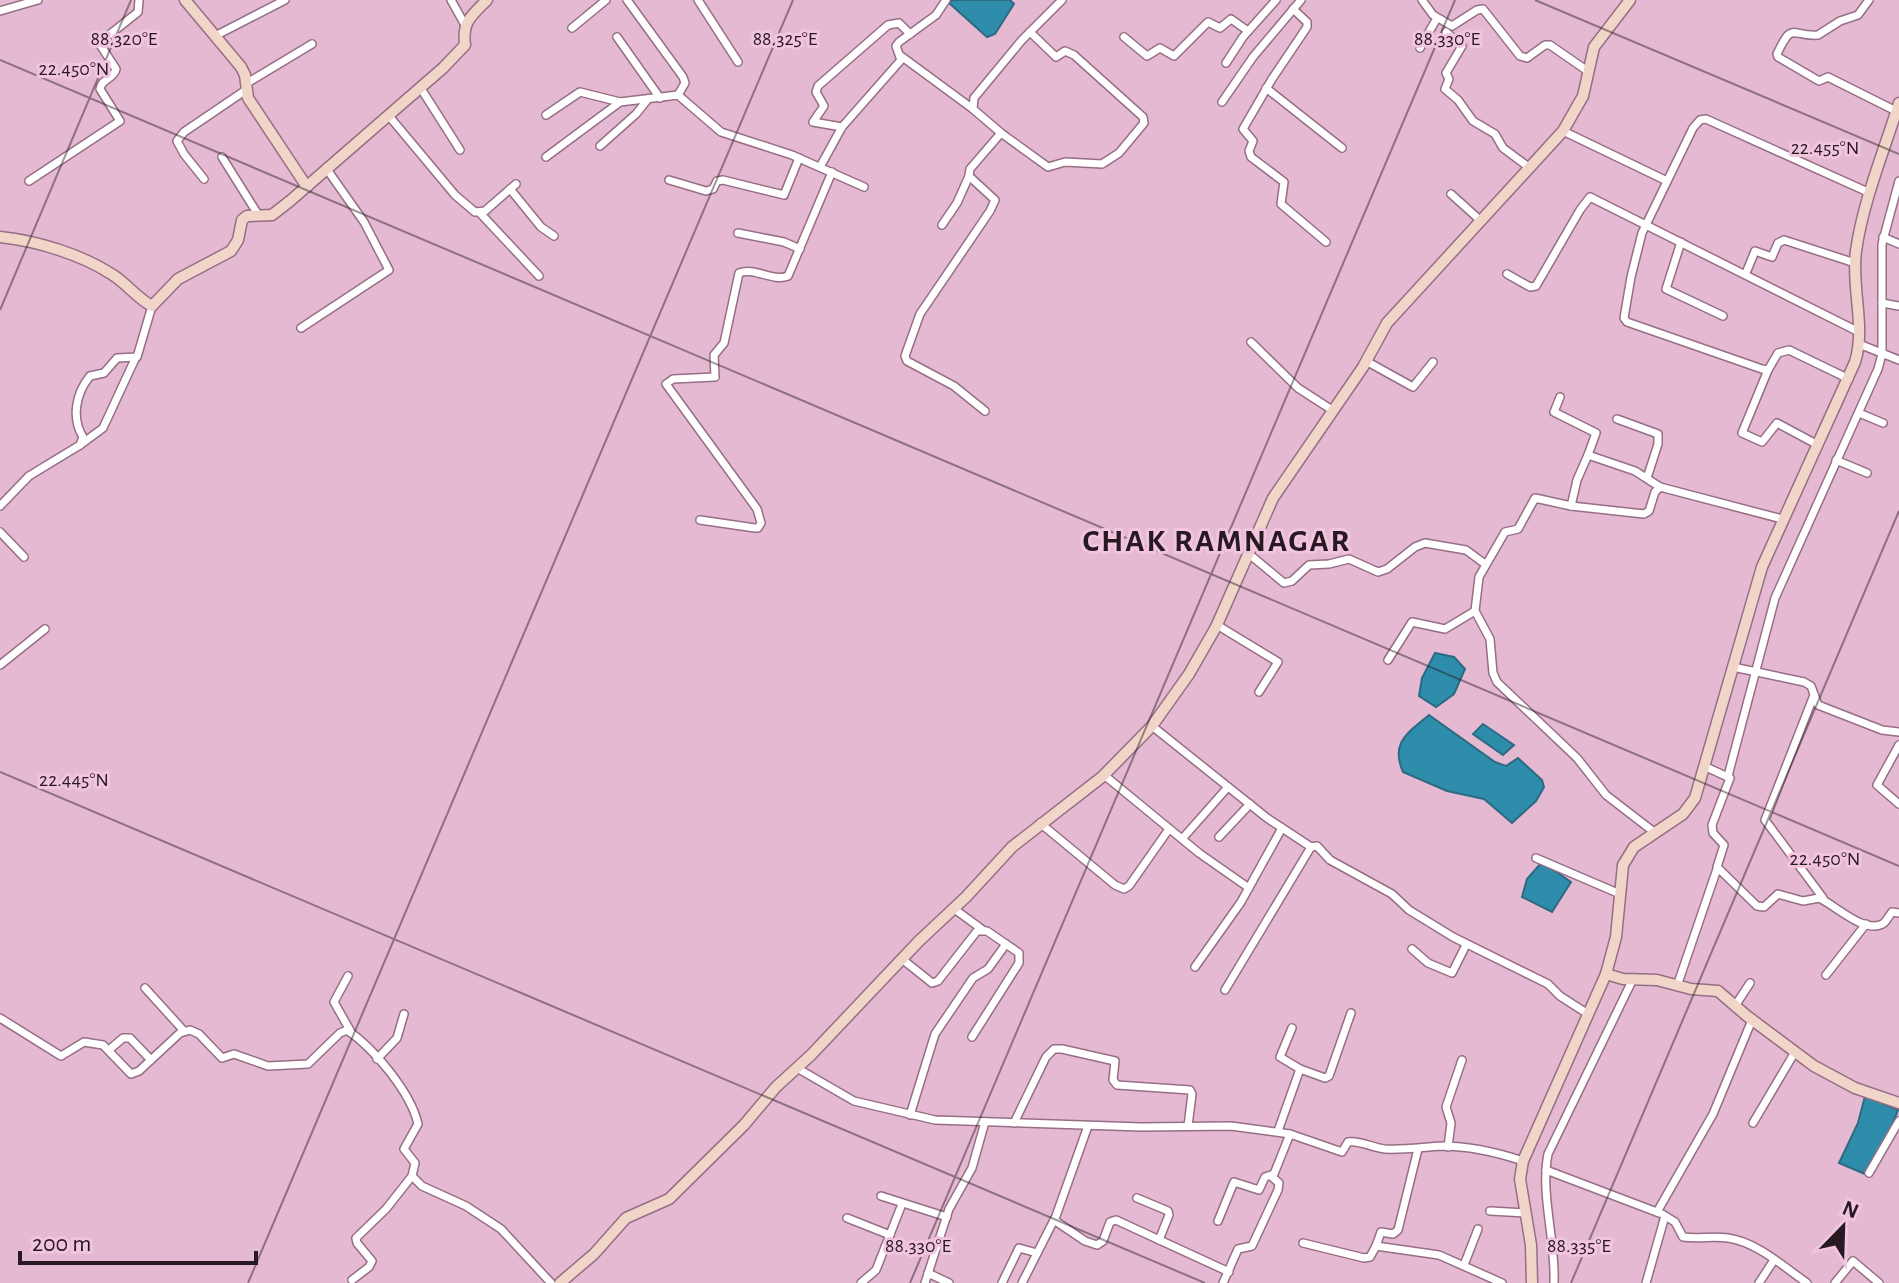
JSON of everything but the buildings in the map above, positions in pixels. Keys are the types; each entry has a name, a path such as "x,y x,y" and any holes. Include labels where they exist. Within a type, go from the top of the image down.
{"street":[{"path":"0,11 38,0"},
{"path":"29,181 120,121 100,89 102,82 114,75 116,69 99,43 138,12 139,0"},
{"path":"185,0 241,67 253,107 307,187"},
{"path":"215,36 285,0"},
{"path":"451,0 465,25"},
{"path":"0,506 29,476 87,442 103,428 140,353 143,331 152,306 178,279 231,251 238,240 242,220 247,216 272,215 459,53 465,45 462,31 465,25 487,0"},
{"path":"572,28 606,0"},
{"path":"546,115 580,92 620,102 678,95 684,86 683,77 627,0"},
{"path":"698,0 738,62"},
{"path":"946,0 936,15 896,46 901,56 1048,167 1065,162 1096,165 1110,160 1144,123 1143,117 1074,55 1065,51 1056,57 1030,32"},
{"path":"973,109 972,103 980,90 1062,0"},
{"path":"1226,63 1248,31 1276,0"},
{"path":"1222,102 1253,57 1301,0"},
{"path":"1422,0 1462,46 1446,73 1449,79 1445,89 1458,100 1473,121 1495,134 1503,148 1531,168"},
{"path":"560,1283 588,1260 626,1218 669,1199 1012,847 1104,775 1152,726 1189,674 1217,625 1273,498 1366,361 1393,315 1563,131 1577,110 1594,47 1630,0"},
{"path":"1554,1283 1555,1255 1546,1170 1551,1148 1619,977 1615,945 1620,877 1628,855 1643,839 1683,814 1718,772 1745,669 1762,567 1849,379 1859,344 1855,263 1870,193 1898,107 1830,78 1819,81 1777,54 1790,32 1795,30 1818,35 1840,21 1858,15 1869,0"},
{"path":"1293,9 1307,22 1307,27 1243,129 1253,141 1249,154 1284,182 1280,199 1283,207 1326,242"},
{"path":"1430,29 1440,36 1483,9 1523,58 1550,45 1589,72"},
{"path":"1420,48 1437,18"},
{"path":"1124,37 1147,56 1160,48 1174,56 1208,22 1220,28 1231,19 1248,31"},
{"path":"842,127 813,122 824,106 816,92 818,86 888,25 899,23 910,34"},
{"path":"617,37 660,98"},
{"path":"204,179 177,141 184,132 312,44"},
{"path":"820,167 842,127 901,56"},
{"path":"420,87 460,150"},
{"path":"1266,88 1342,148"},
{"path":"678,95 721,132 799,158 864,187"},
{"path":"600,146 648,99"},
{"path":"546,157 620,102"},
{"path":"389,116 455,195 470,209 480,213 539,276"},
{"path":"1768,370 1625,320 1631,277 1647,223 1693,128 1700,120 1706,119 1870,193"},
{"path":"1563,131 1667,181"},
{"path":"942,225 957,203 970,169 1001,133"},
{"path":"222,157 259,216"},
{"path":"669,180 706,191 713,189 717,181 723,180 784,195 799,158"},
{"path":"301,328 389,270 364,222 326,168"},
{"path":"700,520 755,528 761,523 757,509 666,384 673,379 715,377 714,355 724,343 739,273 746,271 786,278 832,172"},
{"path":"969,176 991,195 995,200 993,206 920,314 905,358 954,386 985,411"},
{"path":"1718,772 1745,669 1784,574 1878,369 1883,237 1899,181"},
{"path":"480,213 513,186 541,227 554,236"},
{"path":"1451,194 1481,221"},
{"path":"1507,274 1530,287 1536,286 1590,197 1857,331"},
{"path":"738,233 784,242 800,249"},
{"path":"0,237 38,244 95,265 115,276 152,306"},
{"path":"1883,237 1899,244"},
{"path":"1746,273 1755,251 1772,257 1778,243 1784,240 1855,263"},
{"path":"1681,242 1666,289 1723,316"},
{"path":"1882,303 1899,306"},
{"path":"1251,342 1298,388 1332,410"},
{"path":"1859,344 1899,360"},
{"path":"1818,445 1777,423 1762,442 1742,433 1768,370 1778,353 1789,350 1849,379"},
{"path":"80,445 83,437 75,418 84,383 90,376 104,373 117,358 135,359"},
{"path":"1366,361 1413,387 1433,362"},
{"path":"1560,397 1554,412 1596,433 1577,480 1571,506"},
{"path":"1859,413 1883,423"},
{"path":"1617,419 1658,434 1658,444 1647,478"},
{"path":"1588,455 1647,478 1660,487 1782,519"},
{"path":"1836,460 1867,473"},
{"path":"1654,832 1606,795 1577,758 1497,682 1493,673 1490,639 1475,611 1479,577 1485,564 1505,532 1518,529 1533,499 1541,497 1571,506 1644,514 1649,511 1655,492 1660,487"},
{"path":"0,532 24,557"},
{"path":"1249,554 1284,583 1292,581 1309,565 1346,559 1374,571 1382,571 1425,543 1466,550 1485,564"},
{"path":"1388,660 1412,622 1445,629 1475,611"},
{"path":"1217,625 1278,662 1259,692"},
{"path":"0,665 45,629"},
{"path":"1745,669 1804,682 1811,686 1815,702 1823,708 1882,730 1899,732"},
{"path":"1814,695 1765,820 1823,898 1851,918 1880,925 1896,913 1899,904"},
{"path":"1152,726 1250,804 1311,847 1317,846 1330,860 1392,894 1409,910 1466,945 1548,984 1588,1014"},
{"path":"1899,745 1877,785 1899,804"},
{"path":"1677,986 1724,845 1713,833 1712,825 1730,782 1718,772"},
{"path":"1104,775 1169,829 1249,888"},
{"path":"1182,839 1228,787"},
{"path":"1219,837 1250,804"},
{"path":"1040,823 1115,885 1124,889 1169,829"},
{"path":"1195,967 1249,888 1282,828"},
{"path":"1225,990 1311,847"},
{"path":"1536,858 1620,894"},
{"path":"1717,867 1760,907 1778,894 1803,901 1823,898"},
{"path":"953,908 1019,953 1019,963 972,1037"},
{"path":"1826,975 1866,924"},
{"path":"902,959 935,983 974,933 983,930"},
{"path":"910,1115 935,1034 973,978 988,969 1006,944"},
{"path":"1412,949 1428,963 1452,973 1466,945"},
{"path":"348,976 334,1002 351,1032 403,1090 416,1116 416,1130 404,1149 415,1163 412,1176 386,1209 356,1238 372,1261 352,1280"},
{"path":"1619,977 1718,991 1795,1052 1845,1083 1899,1103"},
{"path":"1532,1283 1532,1256 1520,1179 1523,1161 1588,1014 1619,977"},
{"path":"1735,1006 1750,983"},
{"path":"145,988 184,1031 196,1032 222,1058 234,1054 272,1066 308,1064 340,1033 351,1032"},
{"path":"1292,1028 1280,1057 1300,1069 1328,1078 1351,1013"},
{"path":"377,1059 397,1038 404,1014"},
{"path":"0,1018 61,1056 84,1042 97,1043 110,1049 131,1074 139,1071 184,1031"},
{"path":"1646,1283 1661,1214 1719,1102 1752,1020"},
{"path":"110,1049 123,1038 130,1038 151,1060"},
{"path":"1014,1123 1046,1057 1054,1049 1062,1049 1115,1061 1113,1080 1117,1085 1190,1090 1188,1126"},
{"path":"1753,1123 1795,1052"},
{"path":"1448,1147 1451,1123 1446,1107 1462,1060"},
{"path":"797,1068 854,1101 935,1120 1088,1126 1231,1126 1278,1131 1342,1152 1348,1142 1354,1141 1378,1149 1448,1147 1495,1151 1523,1161"},
{"path":"1278,1131 1300,1069"},
{"path":"1869,1173 1899,1121"},
{"path":"925,1283 947,1217 972,1168 985,1122"},
{"path":"1022,1283 1073,1175 1088,1126"},
{"path":"1218,1221 1234,1182 1259,1190 1265,1177 1274,1174 1290,1134"},
{"path":"1303,1243 1370,1257 1381,1232 1393,1234 1398,1230 1418,1149"},
{"path":"1546,1170 1661,1214 1675,1222 1683,1237 1730,1238 1774,1260 1807,1283"},
{"path":"412,1176 422,1186 466,1206 501,1229 551,1283"},
{"path":"1223,1283 1238,1249 1252,1246 1278,1190 1279,1183 1271,1176"},
{"path":"881,1196 947,1217"},
{"path":"1137,1198 1168,1211 1159,1240"},
{"path":"861,1283 876,1270 902,1204"},
{"path":"1490,1211 1526,1213"},
{"path":"847,1218 890,1235"},
{"path":"1054,1220 1093,1245 1101,1243 1113,1220 1229,1272"},
{"path":"1464,1265 1478,1229"},
{"path":"1376,1246 1432,1253 1502,1283"},
{"path":"1002,1283 1021,1247 1037,1253"},
{"path":"1759,1283 1774,1260"},
{"path":"1835,1283 1853,1261 1879,1283"},
{"path":"928,1273 949,1283"}],"water":[{"path":"952,0 1010,0 1014,4 995,34 987,37 949,3"},
{"path":"1435,653 1454,657 1465,669 1454,694 1436,707 1419,696 1422,678"},
{"path":"1429,715 1495,762 1506,766 1518,758 1542,780 1544,787 1536,801 1512,823 1484,799 1447,791 1403,772 1399,753 1403,739"},
{"path":"1483,724 1514,745 1503,755 1473,734"},
{"path":"1542,862 1571,882 1552,912 1522,897 1527,879"},
{"path":"1865,1096 1898,1110 1885,1144 1867,1175 1839,1163 1858,1123"}],"district":[{"name":"CHAK RAMNAGAR","path":"1217,541"}]}
